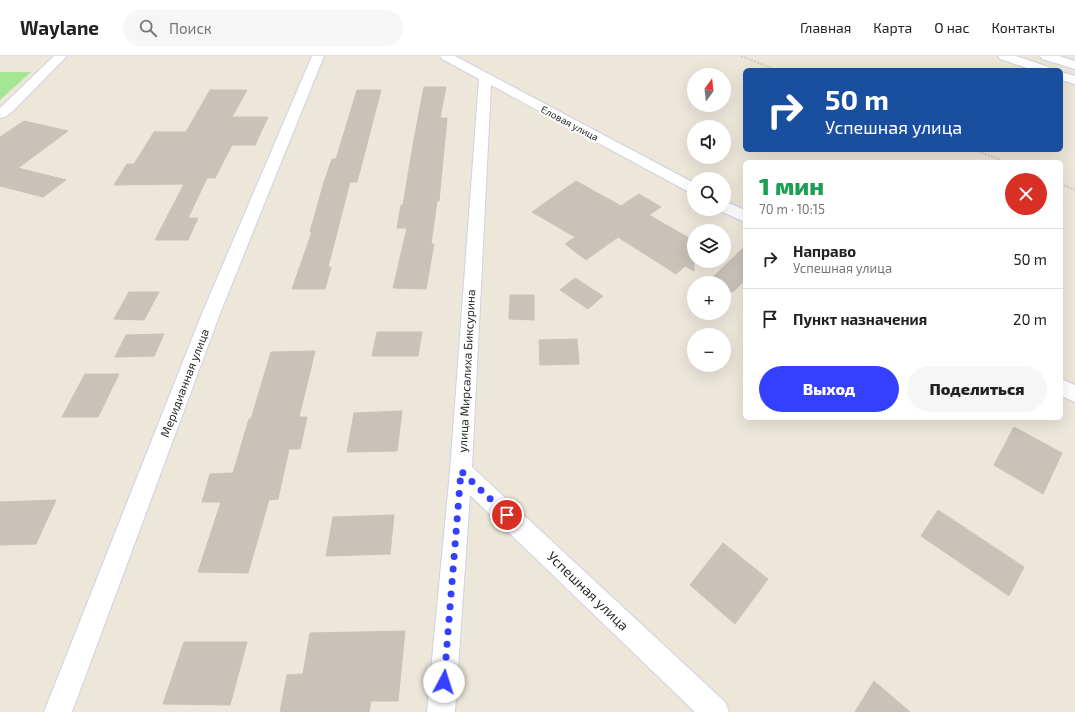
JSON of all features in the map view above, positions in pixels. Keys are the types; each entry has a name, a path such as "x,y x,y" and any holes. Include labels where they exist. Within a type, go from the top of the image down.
{"street":[{"path":"0,114 8,108 60,56"},
{"name":"Меридианная улица","path":"58,712 212,311 318,56"},
{"name":"Еловая улица","path":"446,56 687,185"},
{"path":"1004,56 1039,68"},
{"path":"1046,56 1075,65"},
{"name":"улица Мирсалиха Биксурина","path":"441,712 461,471 485,77"},
{"path":"1063,77 1075,80"},
{"path":"731,210 743,216"},
{"path":"1063,388 1075,394"},
{"name":"Успешная улица","path":"461,471 715,712"}],"path":[{"path":"741,56 771,68"},
{"path":"980,152 1000,160"},
{"path":"1063,185 1075,190"}],"green space":[{"path":"0,72 31,72 0,100"}],"building":[{"path":"424,87 446,87 440,118 447,118 439,201 437,201 431,244 434,244 426,289 393,288 407,228 397,228 401,205 403,205"},
{"path":"210,90 247,90 232,117 268,117 255,145 232,145 215,178 207,178 188,218 198,218 188,240 155,240 184,184 114,185 127,164 134,164 154,132 186,132"},
{"path":"357,90 381,90 357,182 350,182 328,267 331,267 325,289 292,289 312,232 310,232 324,182 332,159 336,159"},
{"path":"24,121 68,131 18,168 66,180 43,197 0,186 0,137"},
{"path":"576,181 621,206 639,194 661,207 649,215 687,237 687,267 685,266 676,274 618,237 586,260 565,244 575,237 532,212"},
{"path":"743,248 743,282 733,292 731,291 731,276 714,276 722,268 731,268 731,260"},
{"path":"575,278 603,296 588,309 560,290"},
{"path":"129,292 159,292 144,320 114,319"},
{"path":"510,295 534,295 534,320 509,319"},
{"path":"377,332 422,332 418,356 372,356"},
{"path":"164,334 154,356 115,357 126,335"},
{"path":"577,339 579,364 540,365 539,340"},
{"path":"315,351 299,417 307,417 300,449 289,449 278,499 269,500 248,573 198,572 221,502 202,502 210,474 233,473 271,352"},
{"path":"85,374 119,374 98,417 62,417"},
{"path":"402,411 397,451 347,452 354,413"},
{"path":"1014,427 1062,453 1043,494 994,465"},
{"path":"56,500 36,544 0,545 0,502"},
{"path":"938,510 1024,567 1009,596 921,536"},
{"path":"394,515 390,554 326,556 333,517"},
{"path":"723,543 768,579 735,624 690,585"},
{"path":"405,631 398,701 371,701 369,712 280,712 287,675 303,674 310,633"},
{"path":"184,642 247,642 230,705 163,704"},
{"path":"874,681 910,712 855,712"}],"route":[{"path":"444,682 461,471 507,515"}]}
